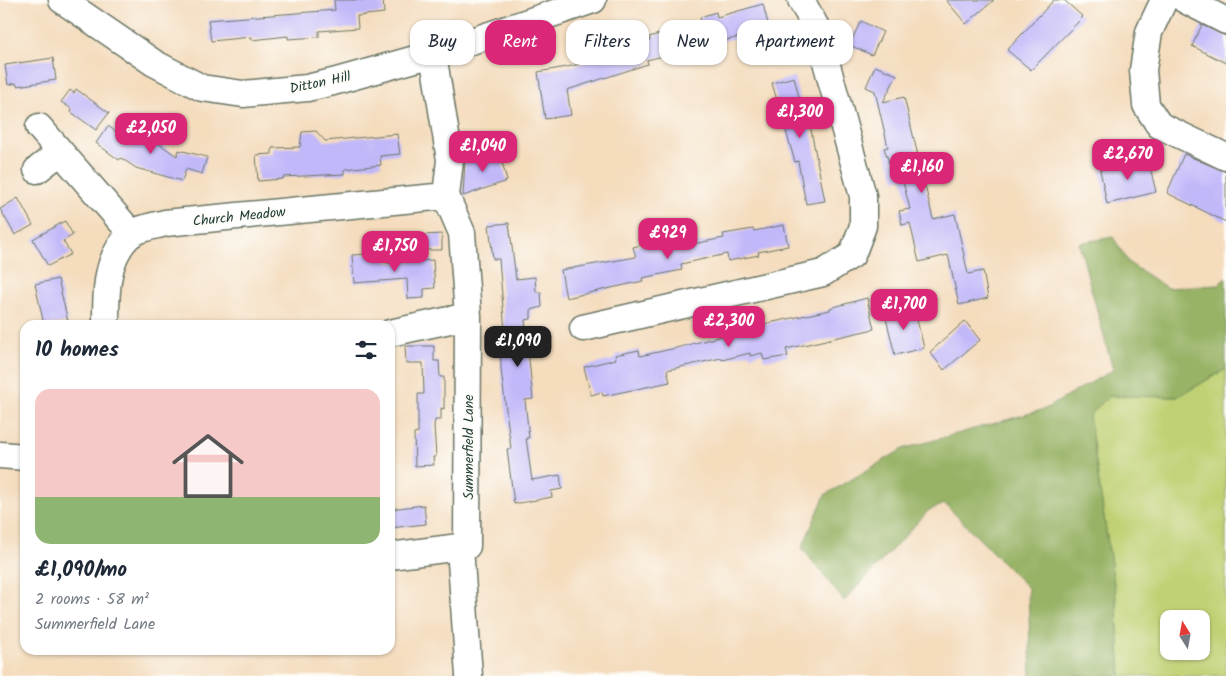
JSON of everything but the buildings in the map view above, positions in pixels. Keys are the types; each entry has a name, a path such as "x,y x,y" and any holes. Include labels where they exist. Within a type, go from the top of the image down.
{"street":[{"name":"Ditton Hill","path":"62,0 154,63 202,88 243,94 307,88 410,60"},
{"name":"Ditton Hill","path":"475,40 593,0"},
{"path":"583,328 823,273 852,255 864,226 863,196 817,29 801,0"},
{"path":"1164,0 1149,32 1143,70 1146,105 1159,125 1226,157"},
{"path":"1185,0 1226,21"},
{"name":"Summerfield Lane","path":"435,65 450,160 446,196 462,233 468,316 463,546 469,676"},
{"path":"39,128 132,234 114,258 106,287 106,320"},
{"path":"37,170 60,152"},
{"name":"Church Meadow","path":"132,234 165,224 446,196"},
{"path":"395,332 468,316"},
{"path":"0,455 20,457"},
{"path":"395,555 463,546"}],"green space":[{"path":"1113,237 1129,263 1167,288 1218,285 1226,278 1226,369 1177,397 1109,396 1089,416 1116,598 1121,676 1031,676 1028,588 945,504 929,510 844,601 802,548 825,495 903,449 1045,409 1113,370 1079,243"},
{"path":"1226,369 1226,676 1121,676 1116,598 1089,416 1109,396 1177,397"}]}
